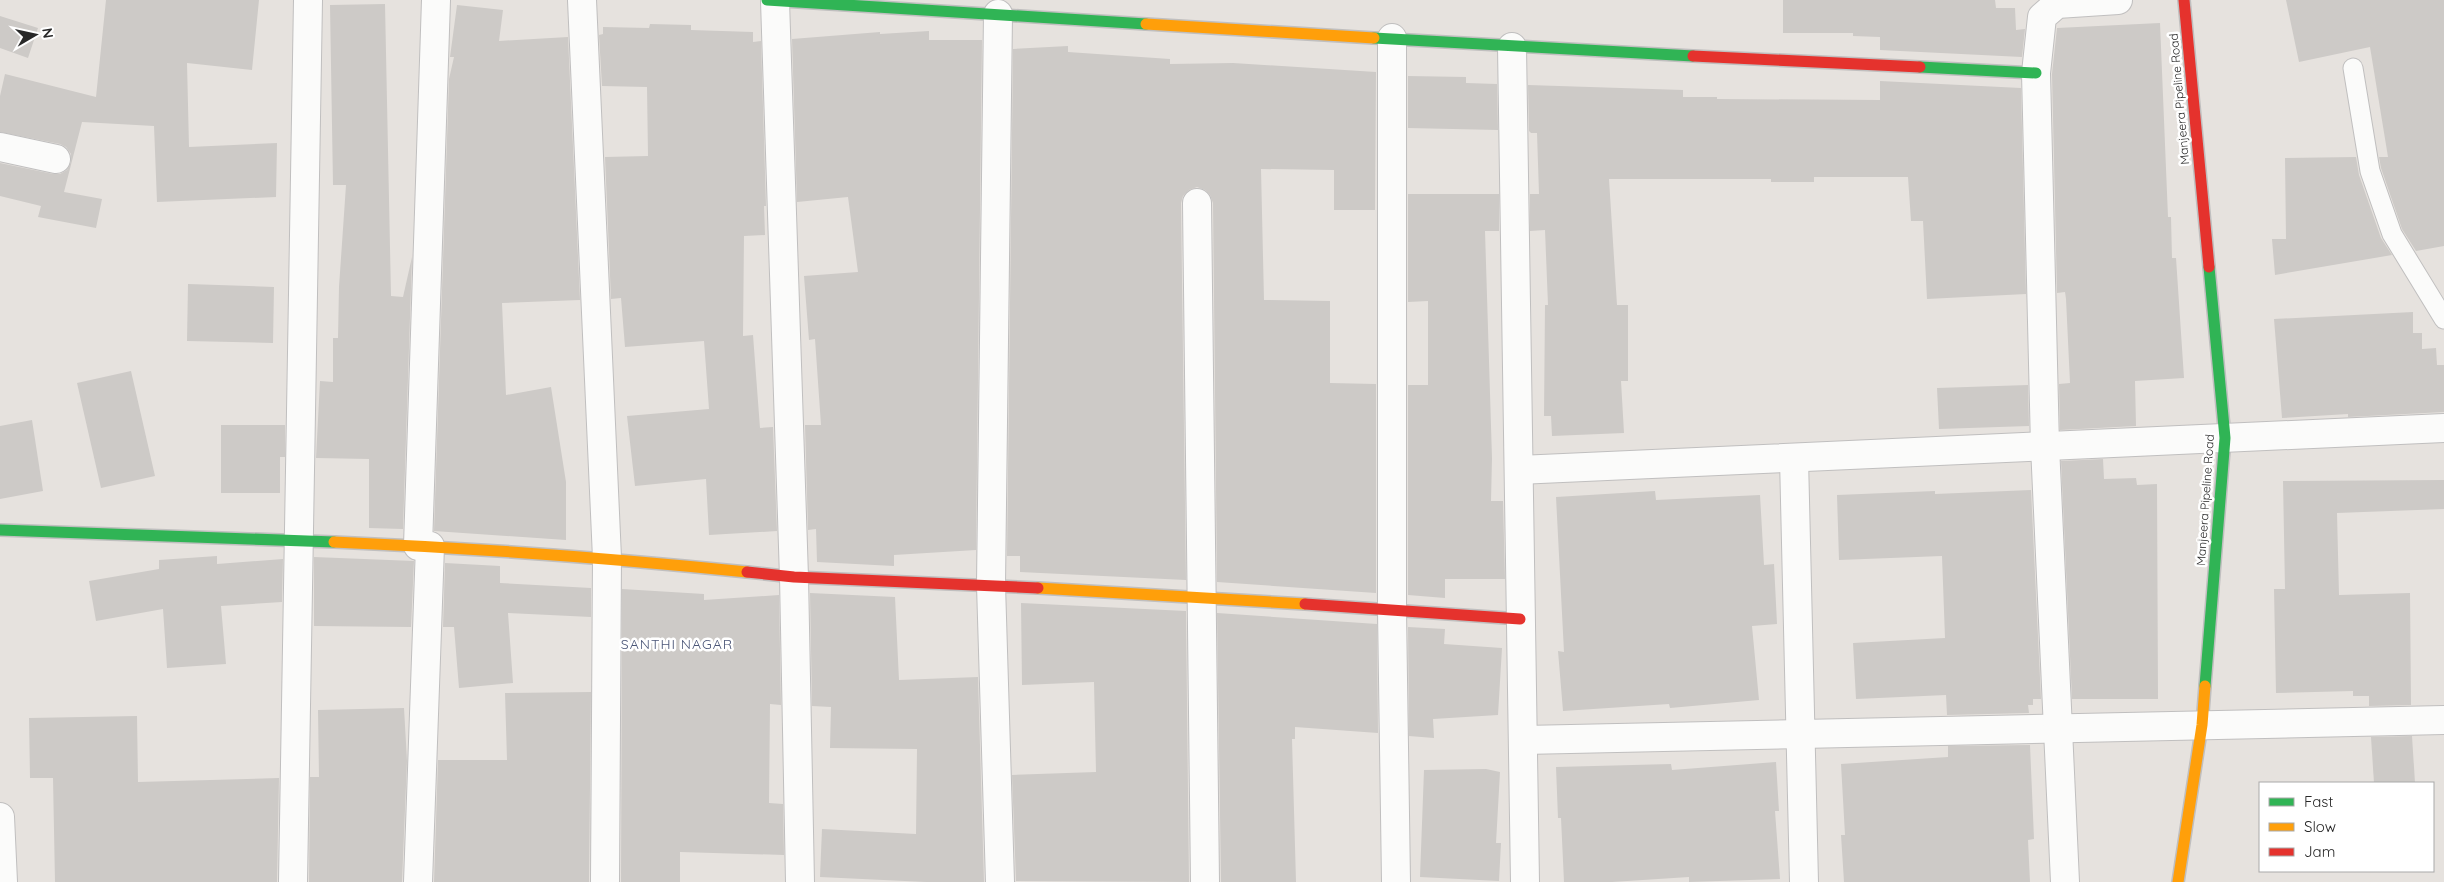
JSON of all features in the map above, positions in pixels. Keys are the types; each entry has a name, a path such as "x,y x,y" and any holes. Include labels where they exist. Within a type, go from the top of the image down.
{"street":[{"path":"293,882 308,0"},
{"path":"418,882 436,0"},
{"path":"582,0 607,558 605,882"},
{"path":"767,0 1512,47 2036,73"},
{"path":"775,0 794,577 800,882"},
{"path":"2065,882 2045,446 2036,73 2042,17 2049,9 2057,4 2118,0"},
{"name":"Manjeera Pipeline Road","path":"2178,882 2202,725 2225,438 2184,0"},
{"path":"998,14 991,586 1000,882"},
{"path":"1392,38 1392,611 1396,882"},
{"path":"1512,47 1525,882"},
{"path":"0,147 56,160"},
{"path":"1197,204 1205,882"},
{"path":"1519,470 2444,428"},
{"path":"1794,458 1804,882"},
{"path":"0,530 424,546 607,558 794,577 1201,596 1520,619"},
{"path":"1523,740 2444,720"},
{"path":"0,817 3,882"}],"lane":[{"path":"2353,68 2370,171 2392,234 2444,319"}],"building":[{"path":"106,0 259,0 252,70 187,63 189,147 277,143 276,197 157,202 154,126 82,122 64,192 102,199 96,228 38,217 41,206 0,196 0,163 60,174 67,170 71,162 71,154 66,147 60,144 0,132 0,96 5,74 96,97"},
{"path":"1783,0 1995,0 1996,8 2015,8 2016,30 2025,29 2022,57 1880,50 1880,37 1853,36 1853,33 1783,33"},
{"path":"2286,0 2444,0 2444,246 2416,251 2402,229 2379,157 2388,157 2370,47 2299,62"},
{"path":"385,4 391,296 403,297 412,257 403,529 369,528 369,459 316,458 320,381 333,382 333,338 338,338 339,287 346,185 333,185 330,5"},
{"path":"457,5 503,10 499,41 568,37 580,300 502,303 506,395 551,387 566,482 566,540 434,531 449,79 454,57 450,57"},
{"path":"0,16 38,28 28,58 0,48"},
{"path":"2160,23 2168,217 2171,217 2172,258 2176,258 2184,378 2135,381 2136,426 2060,430 2059,384 2070,383 2065,292 2057,293 2052,74 2057,28"},
{"path":"650,24 691,25 691,30 753,32 753,42 761,41 766,206 764,206 765,235 744,236 743,336 753,335 760,428 773,427 777,531 709,535 706,479 635,486 627,416 709,409 704,341 625,347 621,298 611,299 605,157 648,156 647,87 602,86 599,35 603,34 603,27 649,28"},
{"path":"929,31 929,40 982,40 976,550 894,555 894,566 817,562 816,529 808,530 805,425 821,425 815,339 809,340 804,276 858,272 848,197 797,202 792,39 880,32 880,34"},
{"path":"1068,46 1068,52 1170,59 1170,64 1233,63 1376,72 1375,210 1334,210 1334,170 1261,169 1264,300 1330,301 1330,383 1376,384 1376,593 1217,582 1213,203 1210,195 1205,190 1197,187 1189,190 1183,196 1181,203 1186,580 1020,572 1020,556 1007,556 1013,49"},
{"path":"1408,76 1466,77 1466,83 1497,84 1498,130 1408,128"},
{"path":"1880,81 2021,88 2026,294 1927,299 1923,221 1911,221 1908,177 1814,177 1814,182 1771,182 1771,179 1609,179 1617,305 1628,305 1628,381 1621,381 1624,433 1552,436 1551,416 1544,416 1545,305 1548,305 1545,230 1530,231 1530,194 1539,194 1537,133 1529,131 1528,85 1683,90 1683,97 1717,97 1717,99 1880,100"},
{"path":"2356,157 2359,175 2381,238 2392,255 2275,275 2272,239 2286,239 2285,158"},
{"path":"1408,194 1499,194 1499,231 1485,231 1492,458 1491,501 1503,501 1505,579 1445,579 1445,598 1408,595 1408,385 1428,385 1428,301 1408,302"},
{"path":"188,284 274,287 273,343 187,341"},
{"path":"2413,312 2413,333 2422,333 2422,349 2436,348 2437,365 2444,365 2444,412 2348,417 2348,414 2282,418 2274,319"},
{"path":"131,371 155,476 101,488 77,383"},
{"path":"2028,385 2029,426 1939,429 1937,388"},
{"path":"32,420 43,491 0,499 0,426"},
{"path":"221,425 285,425 285,457 280,457 280,493 221,493"},
{"path":"2103,459 2104,479 2136,478 2137,485 2157,484 2158,699 2072,699 2061,461"},
{"path":"2444,480 2444,509 2337,513 2339,595 2410,593 2411,705 2369,706 2369,696 2353,696 2353,691 2276,693 2274,589 2285,589 2283,481"},
{"path":"2031,490 2041,699 2033,699 2033,705 2028,705 2029,713 1947,715 1946,695 1856,699 1853,643 1945,638 1942,556 1839,560 1837,495 1935,491 1935,494"},
{"path":"1655,491 1656,500 1760,495 1764,565 1774,564 1777,624 1752,626 1759,700 1670,708 1669,704 1563,711 1558,651 1564,652 1556,497"},
{"path":"217,556 217,564 283,559 282,602 221,606 226,664 167,668 163,609 96,621 89,581 159,569 159,560"},
{"path":"314,557 414,561 411,627 314,626"},
{"path":"445,563 500,566 500,583 591,588 591,617 508,613 513,683 459,688 454,627 443,627"},
{"path":"622,589 704,594 704,600 779,595 781,705 770,704 769,803 783,804 784,855 680,852 680,882 621,882"},
{"path":"810,593 895,597 899,680 978,677 984,882 926,882 820,877 822,829 916,834 917,749 830,748 831,707 812,706"},
{"path":"1021,603 1186,611 1189,882 1016,881 1012,775 1096,772 1094,682 1022,685"},
{"path":"1217,613 1377,624 1378,733 1295,727 1295,739 1292,739 1296,882 1221,882"},
{"path":"1408,627 1445,629 1444,644 1502,648 1498,715 1433,719 1434,738 1409,736"},
{"path":"591,692 589,882 434,882 438,760 507,760 505,693"},
{"path":"404,708 407,761 402,882 309,882 310,777 319,777 318,710"},
{"path":"137,716 138,782 279,778 277,882 55,882 53,778 30,778 29,718"},
{"path":"2412,736 2415,782 2374,782 2371,737"},
{"path":"2030,745 2034,839 2028,840 2030,882 1844,882 1841,835 1845,835 1841,764 1948,757 1948,746"},
{"path":"1776,762 1779,811 1775,811 1780,879 1689,882 1689,877 1612,882 1564,882 1561,818 1558,818 1556,767 1671,764 1672,770"},
{"path":"1486,769 1500,772 1496,843 1501,843 1499,881 1420,877 1424,770"}],"traffic: fast":[{"path":"767,0 1146,24"},
{"path":"1374,38 1693,56"},
{"path":"1920,67 2036,73"},
{"path":"2205,686 2225,438 2209,267"},
{"path":"0,530 334,542"}],"traffic: slow":[{"path":"1146,24 1374,38"},
{"path":"334,542 541,554 747,572"},
{"path":"1038,588 1305,604"},
{"path":"2178,882 2202,725 2205,686"}],"traffic: jam":[{"path":"2184,0 2209,267"},
{"path":"1693,56 1920,67"},
{"path":"747,572 794,577 1038,588"},
{"path":"1305,604 1520,619"}],"district":[{"name":"SANTHI NAGAR","path":"677,644"}]}
